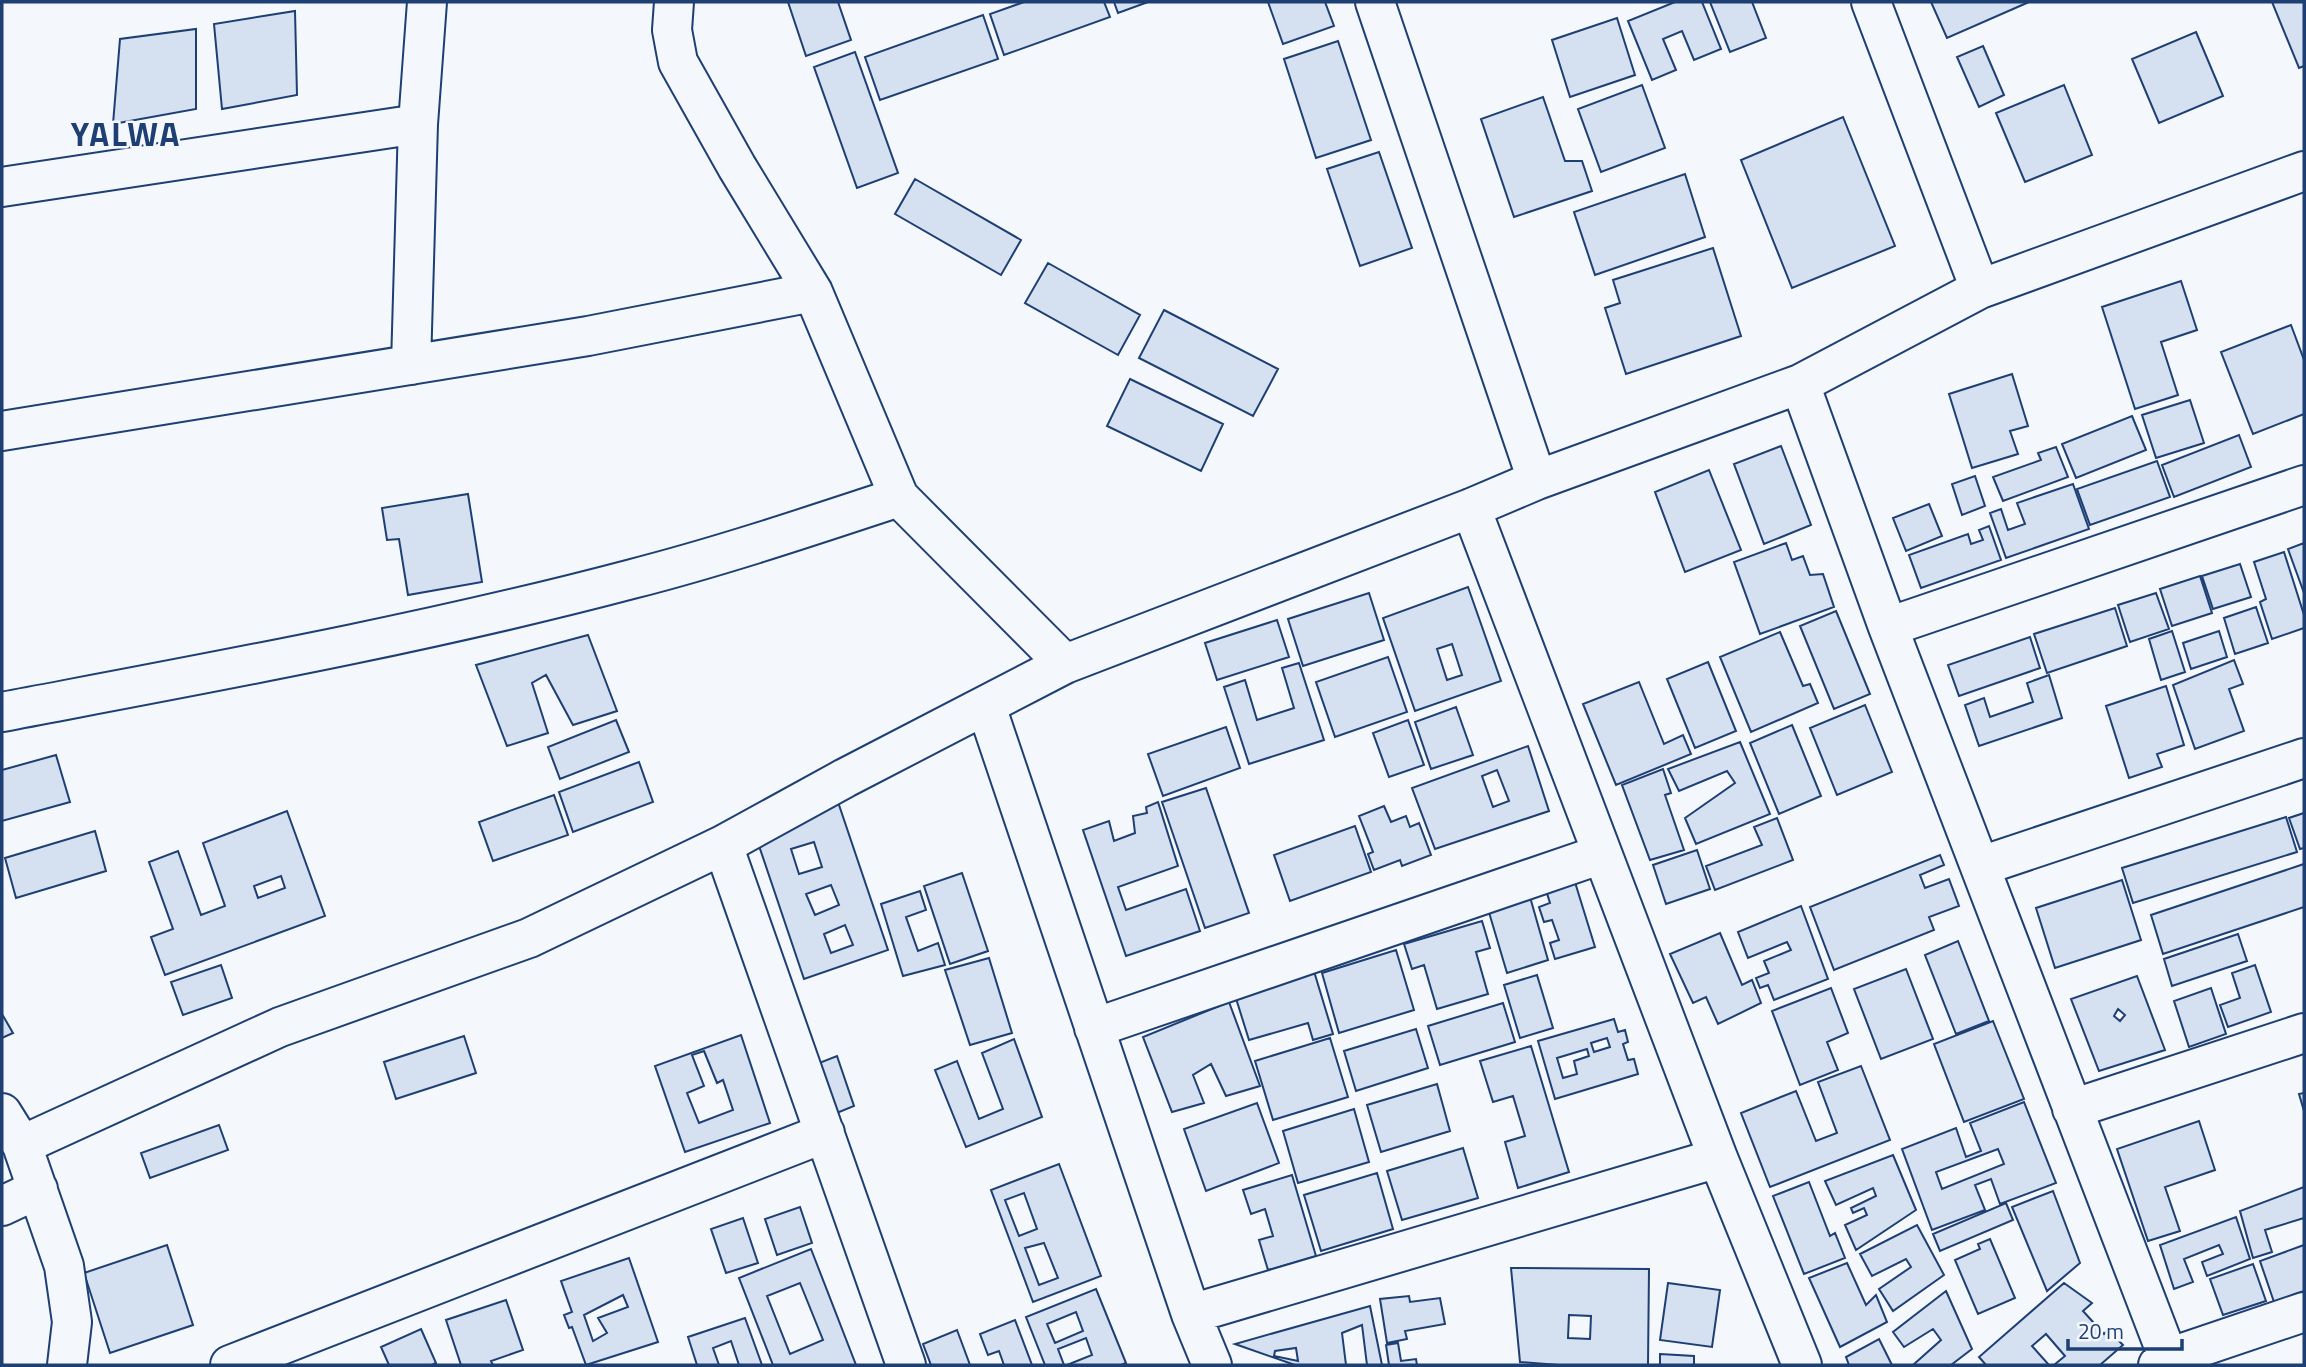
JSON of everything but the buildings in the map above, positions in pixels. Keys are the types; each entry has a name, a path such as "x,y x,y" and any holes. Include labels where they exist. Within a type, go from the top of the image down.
{"street":[{"path":"411,365 418,124 427,2"},
{"path":"674,2 672,30 678,62 737,167 813,292 899,496 1065,664"},
{"path":"1375,2 1537,480"},
{"path":"1871,2 1980,289"},
{"path":"2,187 418,124"},
{"path":"22,1145 280,1027 529,938 723,845 845,778 1065,664 1471,508 1537,480 1800,384 1980,289 2304,171"},
{"path":"2,431 588,336 813,292"},
{"path":"1800,384 1888,627 2073,1109 2165,1363 2304,1312"},
{"path":"1888,627 2304,485"},
{"path":"2,712 345,647 617,583 761,543 899,496"},
{"path":"1471,508 1718,1158 1802,1365"},
{"path":"985,706 1191,1314 1212,1365"},
{"path":"1981,866 2304,758"},
{"path":"723,845 906,1365"},
{"path":"1094,1028 1602,854"},
{"path":"2073,1109 2304,1033"},
{"path":"2,1113 22,1145 64,1266 72,1322 67,1365"},
{"path":"230,1365 825,1133"},
{"path":"1191,1314 1718,1158"},
{"path":"2,1206 38,1189"}],"district":[{"name":"YALWA","path":"126,134"}]}
